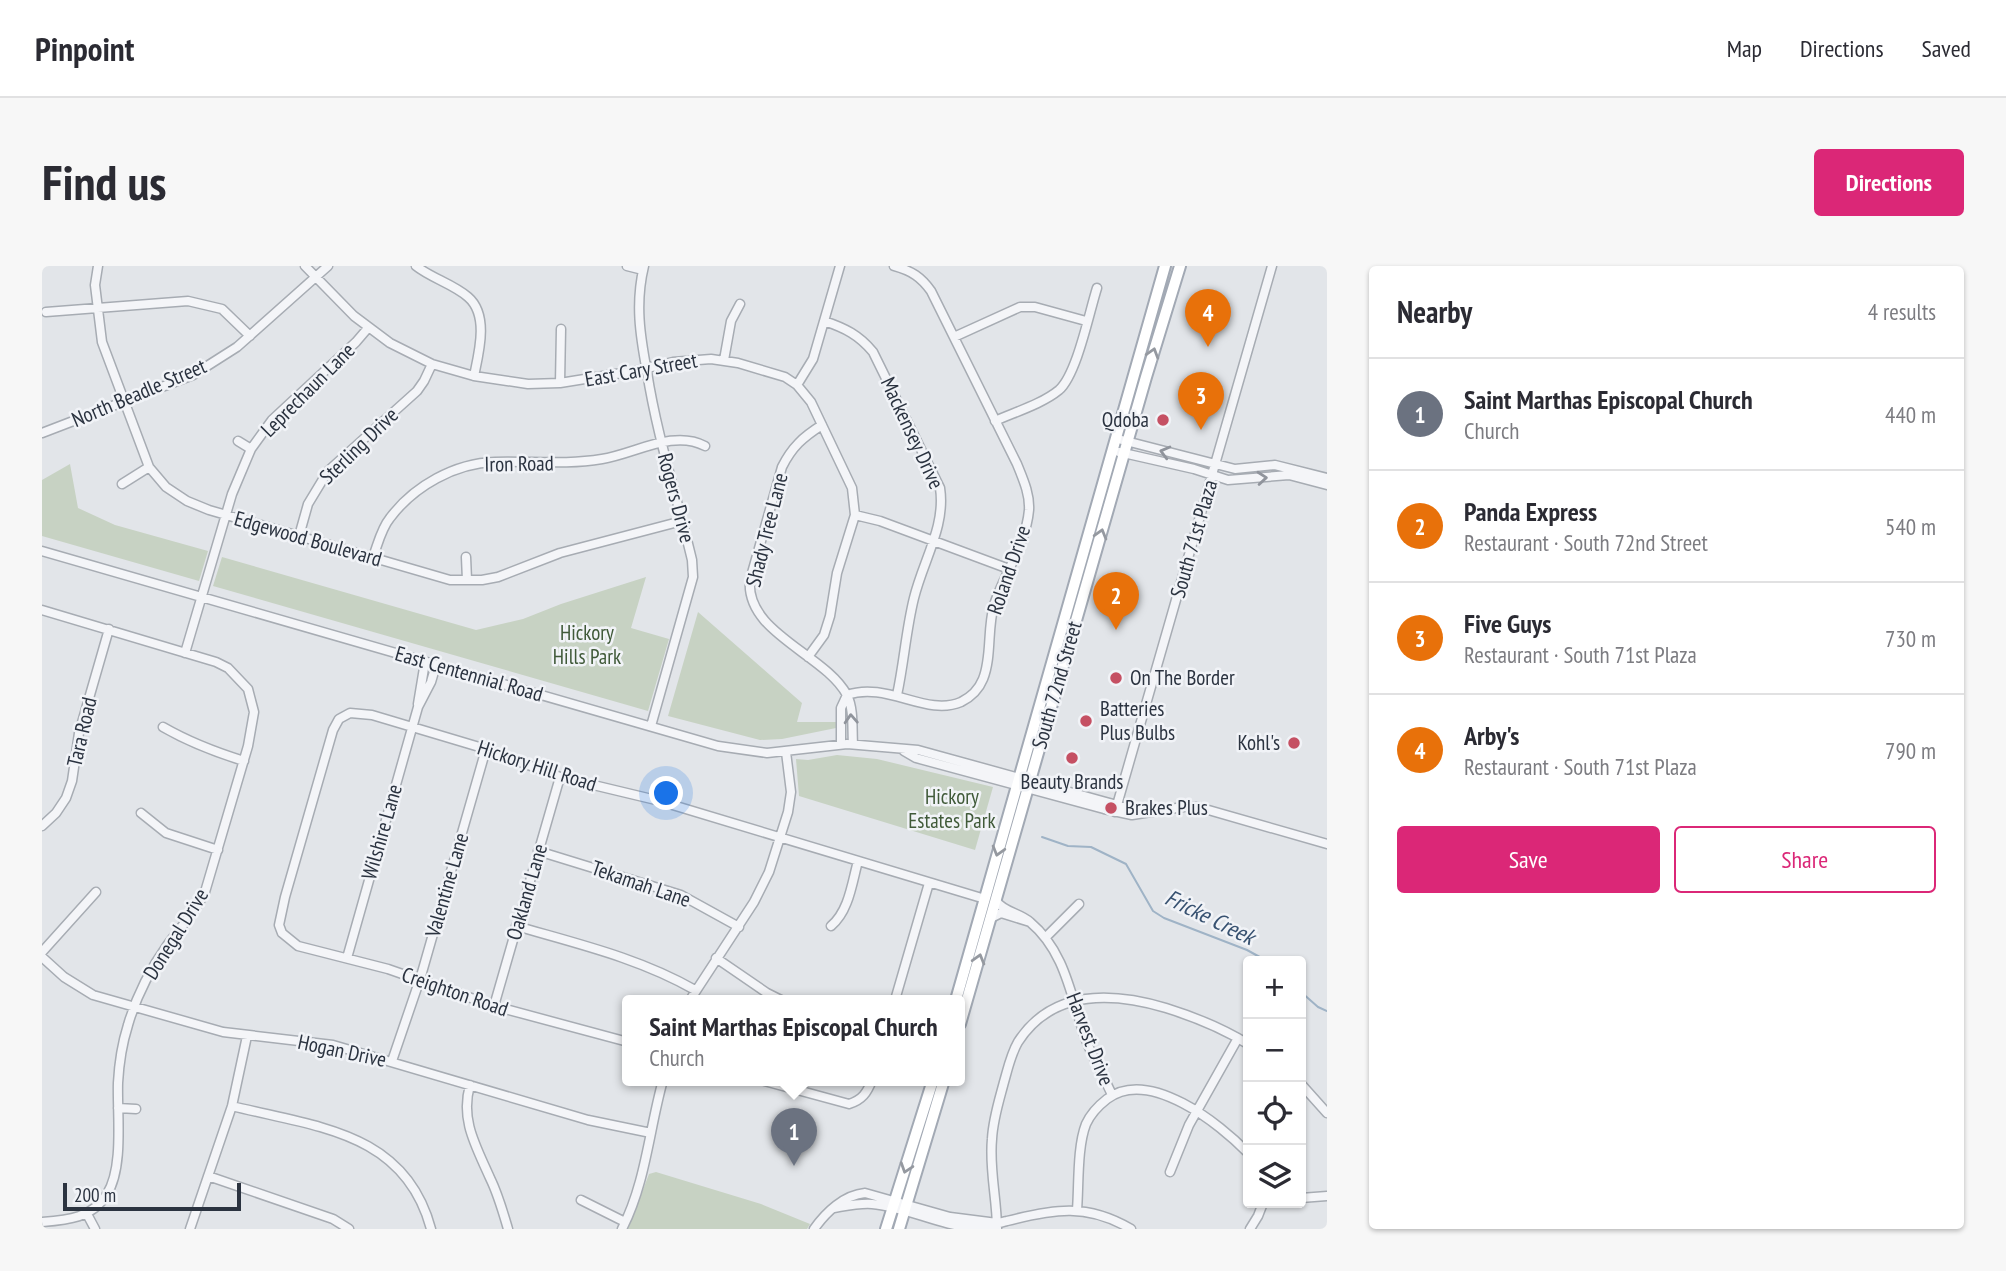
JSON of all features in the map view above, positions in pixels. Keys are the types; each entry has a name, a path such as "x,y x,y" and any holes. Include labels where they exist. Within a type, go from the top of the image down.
{"main road":[{"name":"South 72nd Street","path":"1122,440 1166,266"},
{"name":"South 72nd Street","path":"958,995 990,900 1118,452 1180,266"},
{"name":"South 72nd Street","path":"965,1007 991,918 990,900"},
{"path":"899,1229 900,1206 931,1086"},
{"path":"886,1229 900,1206 942,1086"}],"street":[{"name":"Edgewood Boulevard","path":"98,266 95,285 102,342 149,467 166,487 187,501 226,515 450,580 498,577 560,554 682,521"},
{"name":"East Cary Street","path":"305,266 339,302 390,343 432,364 474,376 527,384 560,383 696,359 724,360 785,377 797,385"},
{"name":"North Beadle Street","path":"42,433 194,374 237,347 328,266"},
{"path":"416,266 467,296 475,305 479,315 480,332 474,376"},
{"path":"627,266 644,268"},
{"path":"808,657 824,635 837,573 855,514 852,488 811,402 797,385 813,359 840,266"},
{"name":"Roland Drive","path":"847,695 865,690 946,706 971,696 984,677 994,606 1027,521 1029,507 1024,480 923,279 898,266"},
{"name":"South 71st Plaza","path":"1116,808 1272,266"},
{"name":"Rogers Drive","path":"644,268 639,297 639,324 646,369 692,560 693,578 651,726"},
{"path":"995,421 1053,394 1062,387 1071,374 1097,288"},
{"path":"46,312 188,301 222,309 250,336"},
{"path":"724,360 731,321 740,304"},
{"path":"954,337 1020,307 1035,307 1086,321"},
{"name":"Mackensey Drive","path":"824,321 845,328 862,339 873,352 940,488 942,511 913,600 897,695"},
{"name":"Leprechaun Lane","path":"185,653 226,515 251,449 279,413 368,328"},
{"path":"560,383 561,329"},
{"name":"Sterling Drive","path":"299,536 308,504 328,471 417,391 432,364"},
{"name":"Shady Tree Lane","path":"822,425 800,439 790,450 782,467 749,592 753,605 764,619 835,681 847,695"},
{"name":"Iron Road","path":"373,557 382,531 390,518 434,480 456,469 494,462 559,464 603,459 662,443 687,440 705,446"},
{"path":"1122,440 1235,468 1275,465 1327,478"},
{"path":"238,441 251,449"},
{"path":"1118,452 1237,480 1289,475 1327,485"},
{"path":"122,484 149,467"},
{"path":"855,514 1009,569"},
{"name":"East Centennial Road","path":"42,551 741,750 786,752 853,744 901,750 916,758 1024,783 1116,808 1132,815 1198,807 1327,844"},
{"path":"466,557 467,580"},
{"path":"42,610 185,653"},
{"name":"Tara Road","path":"42,826 66,798 72,781 79,733 109,629"},
{"name":"Donegal Drive","path":"87,1214 105,1198 114,1178 122,1048 134,1007 157,961 199,905 205,892 253,729 252,700 239,678 216,662 185,653"},
{"name":"Wilshire Lane","path":"347,958 413,726 425,662"},
{"name":"Wilshire Lane","path":"418,707 431,682 436,665"},
{"path":"847,695 853,744"},
{"path":"841,744 841,708 847,695"},
{"name":"Hickory Hill Road","path":"284,936 279,925 281,914 333,730 340,719 350,713 360,712 486,749 560,777 656,800 990,900"},
{"path":"163,727 186,740 244,761"},
{"name":"Valentine Lane","path":"392,1061 420,980 486,749"},
{"path":"692,995 739,927 769,872 781,838 791,792 786,752"},
{"name":"Oakland Lane","path":"494,1006 560,777"},
{"path":"141,813 166,834 218,849"},
{"name":"Tekamah Lane","path":"538,851 681,895 739,927"},
{"path":"831,926 840,919 845,909 858,861"},
{"path":"896,995 929,883"},
{"path":"42,954 96,892"},
{"name":"Harvest Drive","path":"990,900 1023,916 1046,937 1063,968 1087,1043 1112,1096 1141,1089 1197,1110 1243,1148"},
{"path":"1046,937 1079,904"},
{"path":"991,918 1001,913 1030,922"},
{"path":"516,926 624,957 695,990"},
{"name":"Creighton Road","path":"284,936 298,946 420,980 494,1006 622,1040"},
{"name":"Hogan Drive","path":"42,954 80,989 93,995 201,1026 247,1036 333,1045 588,1121 651,1133"},
{"path":"716,958 771,995"},
{"path":"997,1226 991,1141 998,1105 1018,1042 1040,1017 1073,1000 1105,996 1151,1003 1191,1016 1243,1041"},
{"path":"190,1229 232,1106 247,1036"},
{"path":"1170,1172 1179,1146 1197,1110 1238,1038"},
{"path":"470,1085 466,1105 467,1125 495,1190 508,1229"},
{"path":"581,1199 624,1226 645,1167 662,1086"},
{"path":"783,1086 849,1104 858,1102 869,1086"},
{"path":"1306,1090 1327,1113"},
{"path":"1077,1210 1084,1133 1092,1113 1112,1096"},
{"path":"232,1106 348,1135 369,1145 390,1160 406,1177 422,1203 431,1229"},
{"path":"118,1108 136,1109"},
{"path":"208,1176 333,1219 349,1229"},
{"path":"1306,1198 1327,1196"},
{"path":"814,1229 834,1208 861,1203 900,1206 961,1227 988,1228 1041,1212 1077,1210 1115,1219 1131,1229"},
{"path":"1250,1229 1261,1208"},
{"path":"42,1222 66,1220 87,1214 95,1229"}],"green space":[{"path":"70,464 78,508 115,525 208,551 199,581 42,536 42,480"},
{"name":"Hickory Hills Park","path":"222,557 476,630 523,619 646,577 631,628 669,639 648,711 213,586"},
{"path":"698,612 802,703 797,722 836,722 836,728 782,739 760,740 668,716"},
{"name":"Hickory Estates Park","path":"837,755 877,759 993,787 975,850 799,796 796,759 808,760"},
{"path":"656,1172 761,1204 810,1224 807,1229 628,1229 649,1174"}],"waterway":[{"name":"Fricke Creek","path":"1042,837 1068,846 1091,847 1126,864 1153,911 1258,956"},
{"name":"Fricke Creek","path":"1306,996 1327,1011"}],"place":[{"name":"Arby's","path":"1208,347"},
{"name":"Qdoba","path":"1163,420"},
{"name":"Five Guys","path":"1201,430"},
{"name":"Panda Express","path":"1116,630"},
{"name":"On The Border","path":"1116,678"},
{"name":"Batteries Plus Bulbs","path":"1086,721"},
{"name":"Kohl's","path":"1294,743"},
{"name":"Beauty Brands","path":"1072,758"},
{"name":"Brakes Plus","path":"1111,808"},
{"name":"Saint Marthas Episcopal Church","path":"794,1166"}]}
